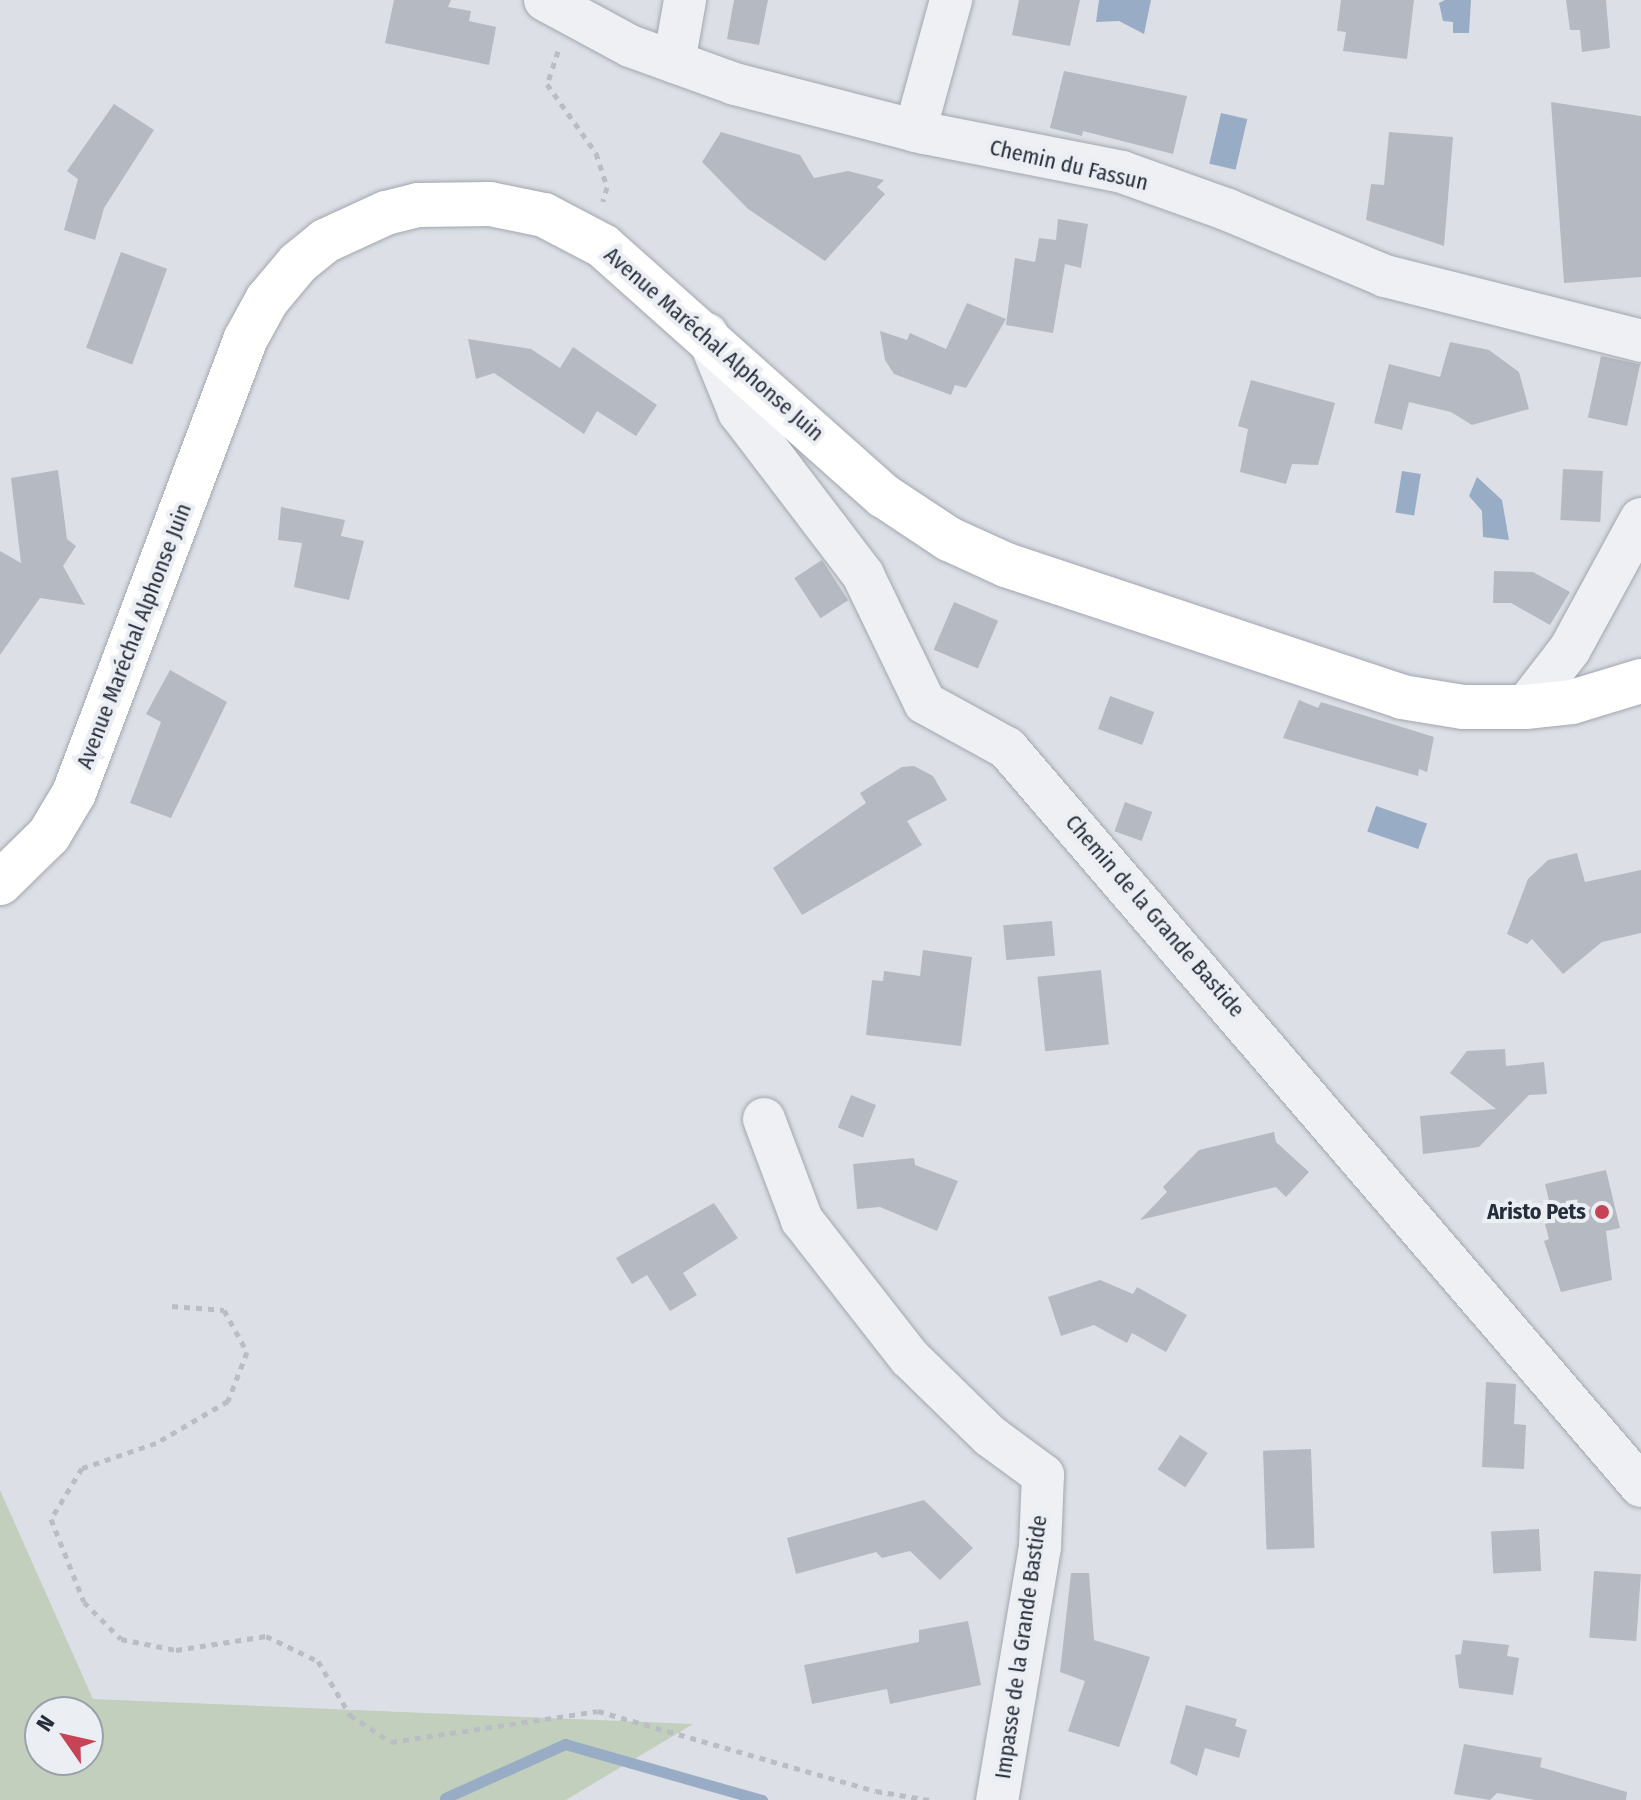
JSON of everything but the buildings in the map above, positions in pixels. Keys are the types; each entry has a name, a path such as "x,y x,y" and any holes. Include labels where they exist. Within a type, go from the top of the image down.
{"main road":[{"name":"Avenue Maréchal Alphonse Juin","path":"0,883 49,835 74,793 245,340 275,290 325,241 366,221 418,205 490,204 544,215 603,246 707,334 884,496 949,539 1006,565 1402,697 1463,707 1525,707 1572,702 1641,681"}],"street":[{"path":"674,62 685,0"},
{"path":"915,131 951,0"},
{"name":"Chemin du Fassun","path":"557,8 674,62 735,84 915,131 1122,172 1228,210 1385,276 1641,341"},
{"name":"Chemin de la Grande Bastide","path":"707,334 739,412 863,575 925,703 1007,748 1641,1486"},
{"path":"1525,707 1570,649 1641,519"},
{"name":"Impasse de la Grande Bastide","path":"764,1119 802,1220 910,1358 990,1436 1043,1475 1040,1547 997,1800"}],"path":[{"path":"557,8 547,84 596,153 607,187 598,216"},
{"path":"172,1306 224,1310 247,1352 228,1401 156,1443 82,1468 51,1519 84,1602 121,1639 176,1650 266,1636 318,1661 350,1715 391,1742 598,1711 876,1791 929,1800"}],"green space":[{"path":"0,1490 92,1696 24,1696 24,1776 104,1776 104,1699 693,1724 566,1800 0,1800"}],"water":[{"path":"1099,0 1151,0 1144,34 1119,21 1096,22"},
{"path":"1445,0 1471,0 1469,33 1453,33 1453,22 1443,21 1439,3"},
{"path":"1221,113 1247,119 1236,170 1209,164"},
{"path":"1402,471 1421,474 1414,515 1395,512"},
{"path":"1477,477 1502,500 1509,540 1483,537 1482,511 1469,496"},
{"path":"1376,806 1427,824 1418,849 1367,832"}],"waterway":[{"path":"445,1798 565,1744 762,1800"}],"place":[{"name":"Aristo Pets","path":"1602,1212"}]}
